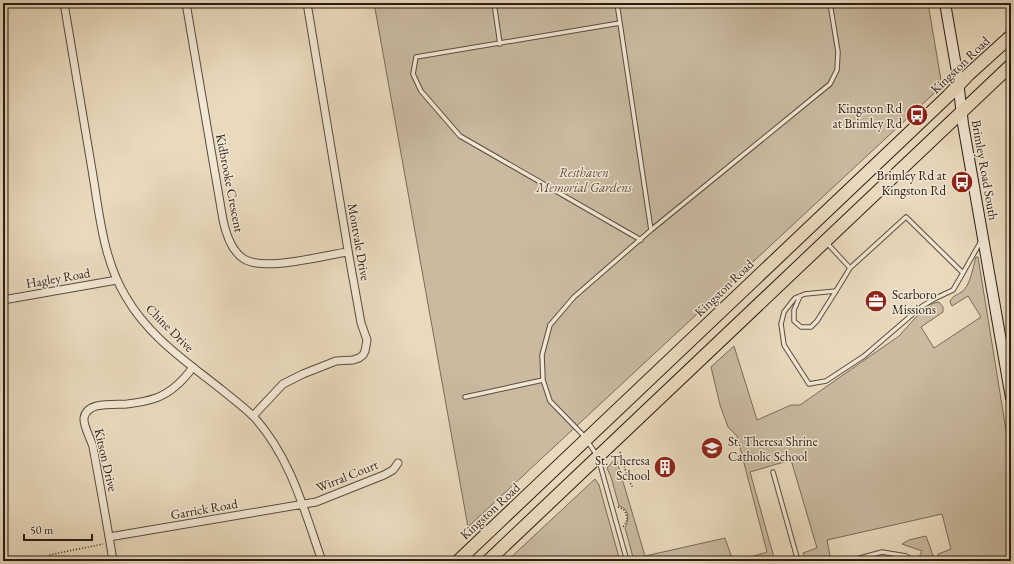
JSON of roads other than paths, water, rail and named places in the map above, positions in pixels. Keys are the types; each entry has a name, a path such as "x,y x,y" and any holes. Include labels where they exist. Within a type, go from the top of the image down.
{"main road":[{"name":"Kingston Road","path":"458,561 1011,36"},
{"path":"488,561 1011,65"}],"street":[{"name":"Chine Drive","path":"64,3 101,223 112,268 117,280 125,297 146,326 166,345 253,416 265,430 282,455 293,478 322,561"},
{"name":"Kidbrooke Crescent","path":"186,3 225,231 235,250 244,259 253,263 263,264 279,263 348,252"},
{"name":"Montvale Drive","path":"253,416 283,384 303,374 336,361 353,360 358,358 363,354 366,340 348,252 307,3"},
{"name":"Brimley Road South","path":"945,3 1011,398"},
{"name":"Hagley Road","path":"3,300 117,280"},
{"name":"Kitson Drive","path":"113,561 93,446 84,417 88,410 92,407 126,404 154,399 175,387 193,367"},
{"name":"Wirral Court","path":"302,504 316,502 384,475 393,470 398,463"},
{"name":"Garrick Road","path":"109,537 302,504"}],"lane":[{"path":"494,3 500,44"},
{"path":"617,3 651,230"},
{"path":"627,561 598,457 587,439 550,401 543,380 542,354 550,325 574,297 651,230 830,84 837,70 838,52 830,3"},
{"path":"620,23 416,57 413,74 421,90 460,136 641,240"},
{"path":"800,296 794,310 794,322 801,327 811,327 817,322 850,268 906,217 963,274"},
{"path":"836,291 805,294 795,298 784,312 781,324 784,345 809,384 826,380 864,356 920,307 953,290 984,237"},
{"path":"825,242 850,268"},
{"path":"465,397 543,380"},
{"path":"774,472 798,561"},
{"path":"849,561 882,552 906,556 914,561"}],"place":[{"name":"Kingston Rd at Brimley Rd","path":"917,115"},
{"name":"Brimley Rd at Kingston Rd","path":"962,182"},
{"name":"Scarboro Missions","path":"876,301"},
{"name":"St. Theresa Shrine Catholic School","path":"712,448"},
{"name":"St. Theresa School","path":"665,467"}],"park label":[{"name":"Resthaven Memorial Gardens","path":"584,180"}]}
